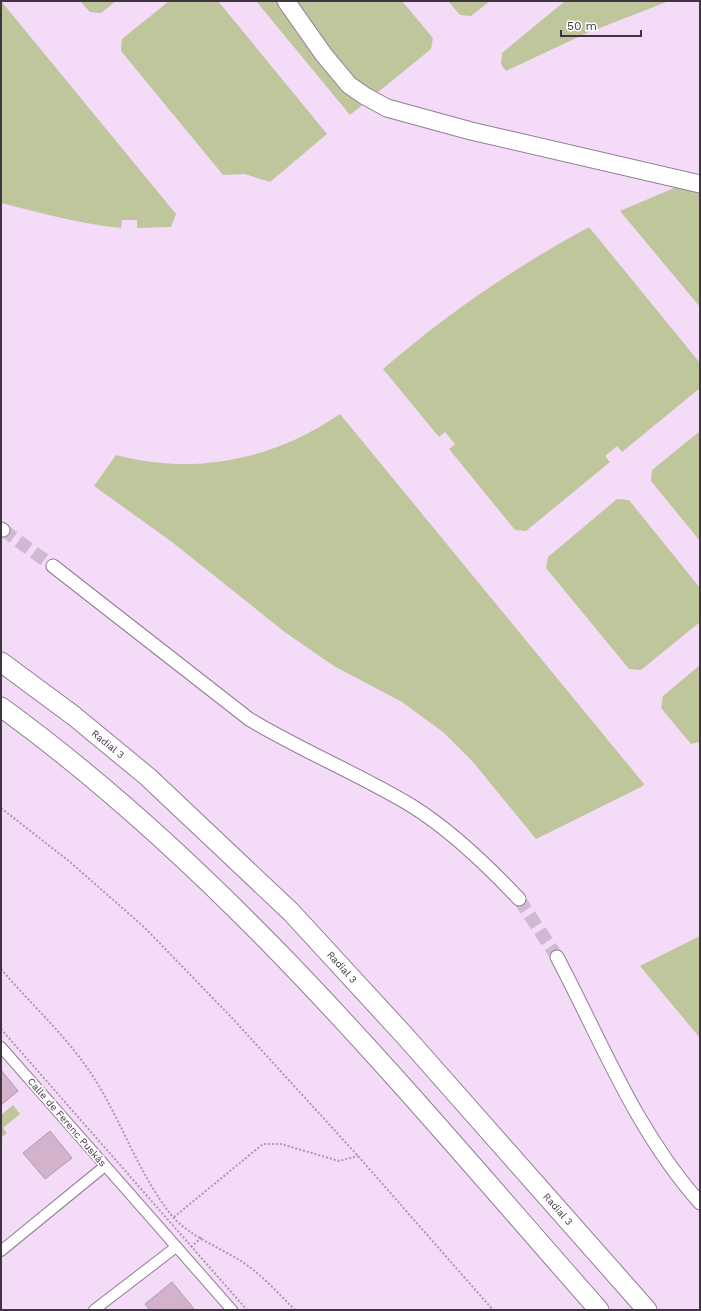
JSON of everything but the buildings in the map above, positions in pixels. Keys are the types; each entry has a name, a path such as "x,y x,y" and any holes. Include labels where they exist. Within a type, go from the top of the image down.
{"highway":[{"name":"Radial 3","path":"1,662 74,716 148,777 291,912 405,1036 647,1310"},
{"path":"1,707 54,745 218,891 296,971 392,1075 599,1310"}],"main road":[{"path":"286,1 324,54 349,85 365,96 388,108 471,131 700,184"}],"street":[{"path":"53,566 249,719 278,737 412,807 489,868 519,900"},
{"path":"557,957 581,1002 627,1098 646,1132 681,1181 700,1203"},
{"name":"Calle de Ferenc Puskás","path":"1,1046 232,1310"},
{"path":"1,1251 105,1166"},
{"path":"94,1310 176,1247"}],"path":[{"path":"1,808 70,862 144,927 233,1019 358,1156 493,1310"},
{"path":"1,969 83,1062 106,1100 161,1202 183,1227 245,1264 295,1310"},
{"path":"1,1029 247,1310"},
{"path":"174,1217 263,1144 281,1144 339,1161 358,1156"},
{"path":"188,1249 202,1237"}],"green space":[{"path":"1,1 176,214 171,227 137,228 137,220 122,220 121,228 91,224 1,203"},
{"path":"80,1 116,1 101,13 90,12"},
{"path":"169,1 218,1 327,134 270,182 245,174 223,175 121,51 122,39"},
{"path":"256,1 402,1 433,38 431,49 350,115"},
{"path":"448,1 490,1 471,16 460,15"},
{"path":"565,1 669,1 587,33 506,71 501,64 502,53"},
{"path":"700,177 700,307 620,211"},
{"path":"589,227 700,363 700,388 622,452 617,446 605,456 610,462 526,531 515,530 449,449 455,444 445,432 439,437 383,369 432,329 482,292 535,258"},
{"path":"340,414 644,784 643,786 536,839 473,762 443,732 402,702 334,666 286,633 172,542 94,486 116,455 146,461 175,464 232,460 261,453 288,443 314,430"},
{"path":"700,431 700,541 651,481 652,470"},
{"path":"617,499 629,500 700,588 700,622 641,670 629,669 546,568 548,557"},
{"path":"700,665 700,742 691,744 661,708 663,696"},
{"path":"700,936 700,1038 640,966"},
{"path":"13,1105 20,1114 3,1128 7,1133 1,1138 1,1115"}],"tunnel":[{"path":"3,530 53,566"},
{"path":"519,899 557,957"}]}
